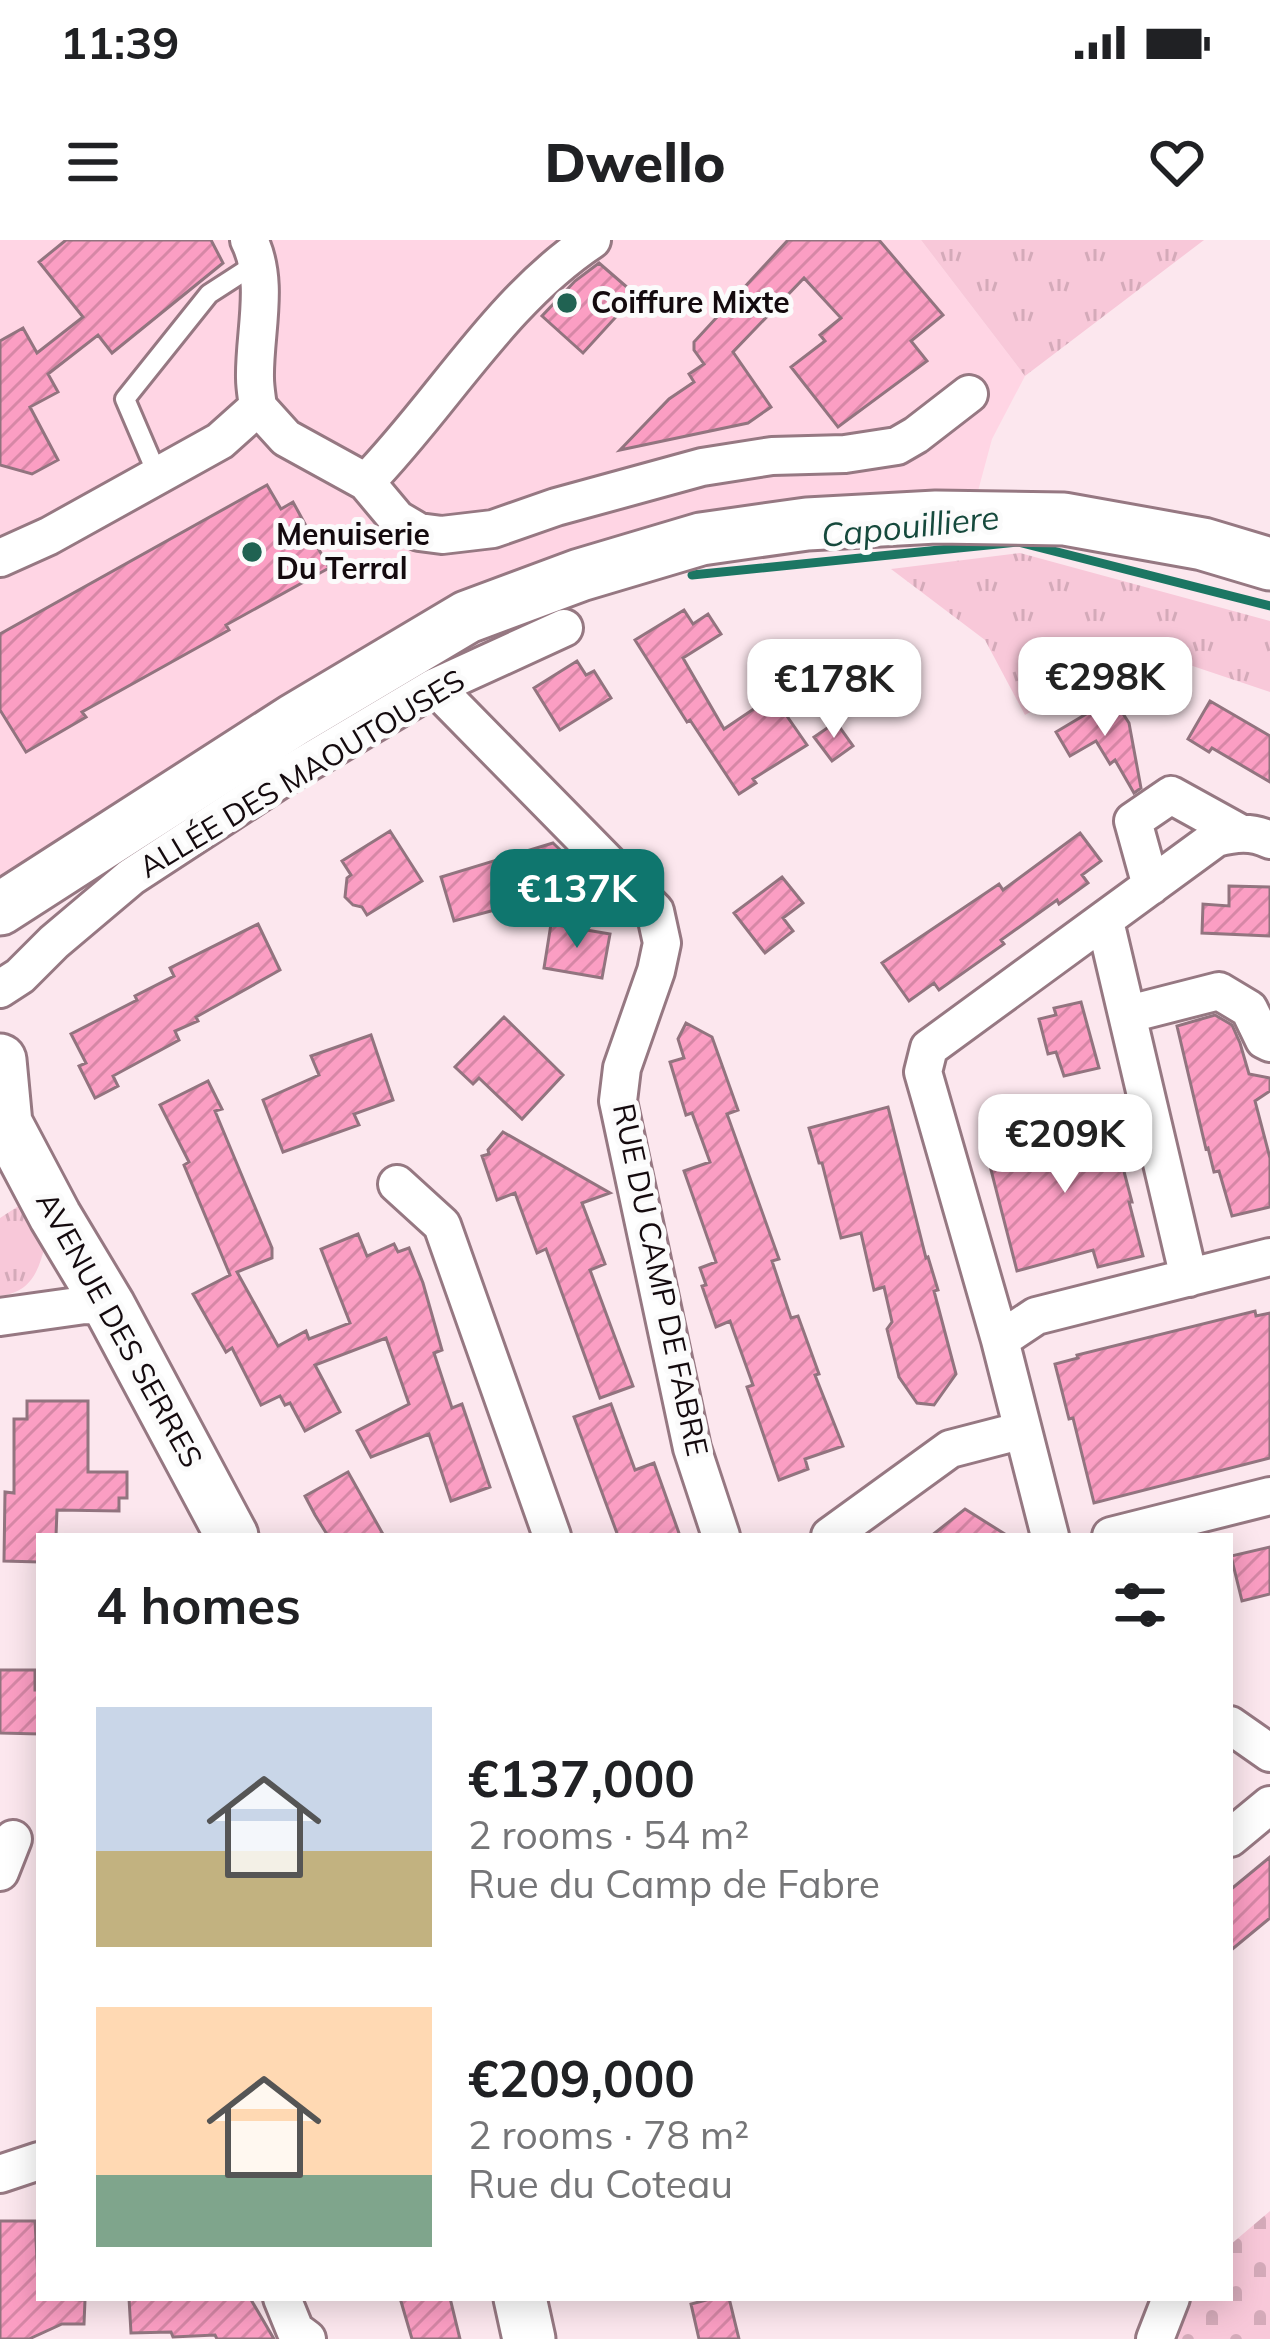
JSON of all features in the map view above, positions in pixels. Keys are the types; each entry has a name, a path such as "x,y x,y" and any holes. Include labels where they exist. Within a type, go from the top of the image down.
{"main road":[{"path":"0,909 294,720 467,617 580,575 701,538 807,524 936,517 1064,519 1203,544 1270,564"},
{"name":"AVENUE DES SERRES","path":"0,1060 3,1118 230,1533"},
{"path":"521,2301 529,2339"}],"street":[{"path":"366,482 517,306 592,240"},
{"path":"253,251 259,294 258,407 286,437 366,482 398,519 419,532 442,536 493,529 702,466 897,446 970,394"},
{"path":"0,559 220,441 258,407"},
{"name":"ALLÉE DES MAOUTOUSES","path":"0,988 20,976 131,877 287,775 435,687 563,628"},
{"name":"RUE DU CAMP DE FABRE","path":"435,687 656,910 662,943 622,1068 619,1101 692,1448 720,1533"},
{"path":"1151,886 1132,821 1171,795 1254,836"},
{"path":"1049,1533 923,1072 929,1048 1216,838 1254,836"},
{"path":"1106,922 1189,1278"},
{"path":"1129,1014 1219,991 1249,1009 1270,1043"},
{"path":"398,1184 442,1225 551,1533"},
{"path":"1000,1340 1036,1316 1270,1257"},
{"path":"0,1317 109,1306"},
{"path":"834,1533 950,1450 1023,1430"},
{"path":"1123,1533 1270,1496"},
{"path":"1233,1727 1270,1753"},
{"path":"1233,1836 1270,1805"},
{"path":"0,2174 36,2162"},
{"path":"283,2301 295,2330 307,2339"},
{"path":"1155,2339 1170,2301"}],"lane":[{"path":"158,476 125,399 209,293 253,251"}],"shaded area":[{"path":"0,240 921,240 1025,376 992,439 978,491 712,514 475,595 0,904"}],"green space":[{"path":"921,240 1204,240 1025,376"},
{"path":"1020,553 1270,621 1270,692 1142,649 1025,715 985,640 891,569"},
{"path":"20,1205 45,1246 32,1279 19,1290 0,1296 0,1218"},
{"path":"1270,2211 1270,2339 1174,2339 1189,2301 1233,2301 1233,2242"}],"building":[{"path":"66,240 211,240 223,263 112,353 98,335 48,374 58,392 30,407 58,460 32,474 0,465 0,341 23,328 37,353 83,317 39,262"},
{"path":"788,240 879,240 943,315 911,341 927,361 838,427 791,367 825,341 820,335 841,318 804,278 733,352 771,407 748,423 620,450 669,399 694,382 689,374 704,364 694,342"},
{"path":"599,263 636,295 583,353 542,316"},
{"path":"267,485 281,509 293,502 329,568 82,712 86,717 26,752 0,710 0,634"},
{"path":"684,610 693,624 708,614 721,634 683,658 724,729 773,696 807,745 753,779 756,783 739,794 635,640"},
{"path":"577,661 586,675 594,671 611,698 560,730 534,688"},
{"path":"1113,698 1129,723 1141,788 1134,793 1115,760 1110,764 1096,741 1070,756 1056,732"},
{"path":"1210,701 1270,736 1270,782 1188,739"},
{"path":"836,722 853,746 832,761 814,737"},
{"path":"390,831 422,881 367,915 345,897 351,875 342,861"},
{"path":"1080,833 1101,861 1082,875 1088,883 1001,940 1004,944 939,990 934,983 909,1001 882,963 999,884 1003,890"},
{"path":"553,843 579,868 528,883 532,900 454,921 441,877"},
{"path":"782,877 803,903 783,918 793,931 765,953 734,913"},
{"path":"1229,886 1270,887 1270,936 1202,933 1203,904 1229,906"},
{"path":"258,924 280,970 175,1031 179,1040 113,1076 118,1086 95,1098 79,1066 86,1063 71,1034 174,976 170,968"},
{"path":"551,924 610,934 602,978 544,968"},
{"path":"1081,1002 1099,1068 1064,1076 1056,1052 1048,1054 1039,1019 1056,1015 1054,1008"},
{"path":"1215,1015 1232,1025 1249,1074 1270,1078 1270,1091 1255,1101 1270,1158 1270,1207 1232,1216 1219,1171 1214,1172 1206,1149 1177,1026"},
{"path":"504,1017 563,1075 522,1119 479,1078 473,1084 455,1067"},
{"path":"686,1023 712,1037 738,1110 727,1114 779,1259 772,1261 791,1318 798,1316 843,1446 805,1459 808,1469 779,1480 730,1321 716,1327 702,1286 706,1285 700,1268 716,1262 684,1171 710,1162 692,1113 686,1115 670,1062 684,1058 678,1039"},
{"path":"371,1035 393,1100 354,1114 359,1125 283,1152 263,1100 319,1075 311,1056"},
{"path":"208,1081 222,1109 215,1111 272,1248 272,1258 237,1272 278,1346 306,1331 309,1339 350,1323 321,1249 358,1234 367,1256 394,1244 398,1252 409,1248 442,1350 434,1353 452,1408 462,1404 490,1487 451,1501 429,1434 371,1457 357,1431 409,1404 386,1338 315,1365 340,1412 305,1431 290,1403 285,1405 280,1396 261,1405 232,1348 226,1352 193,1294 230,1275 184,1165 189,1162 160,1105"},
{"path":"888,1107 956,1374 934,1405 917,1403 899,1377 887,1329 892,1322 884,1287 874,1290 861,1233 841,1238 809,1128"},
{"path":"1110,1118 1143,1256 1098,1267 1093,1250 1017,1271 990,1166 995,1164 988,1138 1023,1129 1026,1140"},
{"path":"503,1132 610,1193 582,1203 605,1264 590,1270 633,1386 600,1398 546,1249 537,1253 515,1193 497,1200 482,1156 489,1154"},
{"path":"1255,1311 1256,1316 1270,1313 1270,1458 1094,1503 1055,1364"},
{"path":"27,1401 88,1401 88,1472 127,1472 127,1498 119,1498 119,1511 57,1510 56,1533 36,1533 36,1562 4,1561 5,1492 14,1493 14,1419 27,1419"},
{"path":"611,1404 635,1470 654,1463 679,1533 617,1533 574,1417"},
{"path":"348,1472 382,1533 326,1533 305,1496"},
{"path":"965,1509 1003,1533 935,1533"},
{"path":"1270,1547 1270,1594 1242,1601 1233,1556"},
{"path":"0,1670 35,1670 36,1734 0,1733"},
{"path":"1270,1857 1270,1918 1233,1949 1233,1888"},
{"path":"0,2221 35,2221 36,2301 85,2301 84,2324 62,2324 29,2339 0,2339"},
{"path":"129,2301 252,2301 274,2339 173,2337 171,2332 131,2333"},
{"path":"401,2301 451,2301 460,2339 412,2339"},
{"path":"730,2301 739,2339 699,2339 691,2304"}],"waterway":[{"name":"Capouilliere","path":"692,575 1018,542 1270,606"}],"place":[{"name":"Coiffure Mixte","path":"567,303"},
{"name":"Menuiserie Du Terral","path":"252,552"}]}
